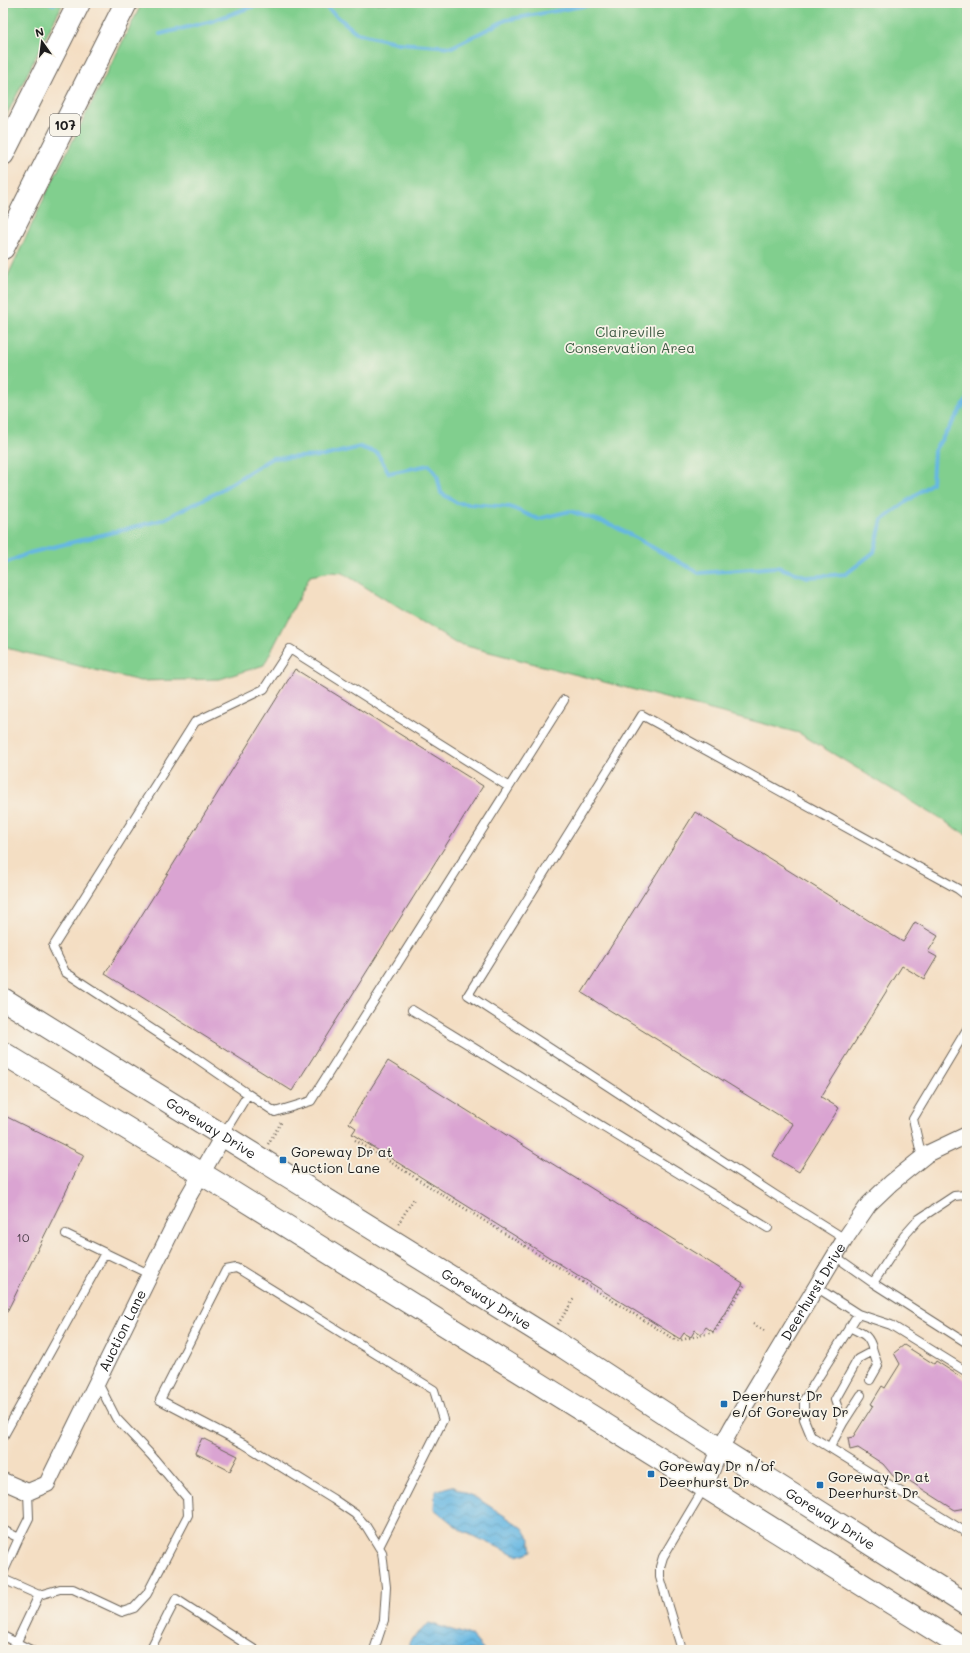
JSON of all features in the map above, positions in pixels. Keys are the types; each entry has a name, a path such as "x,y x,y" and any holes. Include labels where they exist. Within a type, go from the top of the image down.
{"main road":[{"path":"3,154 79,3"},
{"name":"107","path":"3,248 126,3"},
{"name":"Goreway Drive","path":"3,999 562,1346 720,1449 967,1605"},
{"path":"3,1053 201,1174 967,1650"}],"street":[{"name":"Deerhurst Drive","path":"705,1487 720,1449 845,1239 869,1204 891,1183 927,1154 967,1135"},
{"name":"Auction Lane","path":"28,1492 47,1484 149,1274 201,1174 223,1136"},
{"path":"3,1481 28,1492"}],"lane":[{"path":"509,787 290,649 264,689 195,722 53,948 65,972 275,1112 311,1101 564,700"},
{"path":"845,1239 468,995 642,715 958,889 967,896"},
{"path":"412,1010 768,1228"},
{"path":"922,1158 912,1119 967,1029"},
{"path":"223,1136 248,1094"},
{"path":"873,1283 904,1236 919,1219 954,1196 967,1196"},
{"path":"66,1234 149,1274"},
{"path":"3,1437 105,1253"},
{"path":"835,1256 873,1283 966,1340"},
{"path":"374,1650 384,1620 386,1586 384,1564 379,1547 366,1526 355,1514 333,1498 244,1444 160,1400 226,1270 236,1268 242,1271 434,1390 443,1420 379,1547"},
{"path":"816,1287 858,1314 891,1325 967,1372"},
{"path":"858,1314 804,1400 804,1419 811,1436 967,1533"},
{"path":"850,1327 863,1334 870,1340 872,1351 878,1366 870,1380"},
{"path":"843,1423 835,1400 858,1359 872,1351"},
{"path":"3,1579 39,1595 60,1589 73,1589 122,1612 134,1608 147,1594 188,1515 187,1498 151,1455 116,1418 97,1381"},
{"path":"830,1447 861,1395"},
{"path":"682,1650 660,1577 660,1567 663,1556 705,1487"},
{"path":"3,1573 29,1518 28,1492"},
{"path":"3,1530 19,1538"},
{"path":"15,1646 39,1595"},
{"path":"150,1650 176,1599 255,1650"},
{"path":"3,1636 15,1646 31,1650"}],"path":[{"path":"268,1145 284,1117"},
{"path":"355,1140 677,1341 714,1332 745,1284"},
{"path":"397,1226 415,1197"},
{"path":"557,1325 574,1297"},
{"path":"753,1324 765,1331"}],"green space":[{"path":"3,3 63,3 3,122"},
{"name":"Claireville Conservation Area","path":"142,3 967,3 967,835 799,733 455,643 343,573 331,572 310,576 264,665 220,679 140,681 3,646 3,286 48,190"}],"water":[{"path":"452,1486 480,1500 523,1528 530,1539 532,1551 518,1556 462,1531 434,1509 435,1491"},
{"path":"429,1623 472,1636 484,1650 409,1650 409,1642"}],"building":[{"path":"295,669 483,786 292,1091 105,974"},
{"path":"695,812 903,942 915,922 938,936 928,952 937,957 924,979 902,966 821,1097 839,1108 799,1172 773,1156 793,1124 582,993"},
{"path":"388,1061 743,1283 713,1332 706,1327 701,1334 695,1330 691,1337 684,1333 680,1339 352,1134 356,1128 349,1123"},
{"path":"3,1115 84,1155 3,1320"},
{"path":"904,1345 934,1364 936,1361 967,1381 967,1508 955,1510 908,1480 893,1476 883,1464 858,1448 850,1450 848,1438 853,1437 873,1405 871,1404 882,1386 885,1388 900,1364 894,1353"},
{"path":"202,1438 238,1456 230,1471 195,1453"}],"waterway":[{"path":"160,34 212,21 262,3"},
{"path":"321,3 357,33 399,43 452,47 506,20 599,3"},
{"path":"3,564 29,553 162,520 214,494 272,458 324,456 360,447 377,453 389,473 429,465 437,475 441,493 457,503 510,507 538,519 570,511 612,525 699,573 777,567 808,577 846,574 874,552 882,520 932,483 934,451 967,400"}],"place":[{"name":"Goreway Dr at Auction Lane","path":"283,1160"},
{"name":"Deerhurst Dr e/of Goreway Dr","path":"724,1404"},
{"name":"Goreway Dr n/of Deerhurst Dr","path":"651,1474"},
{"name":"Goreway Dr at Deerhurst Dr","path":"820,1485"}]}
